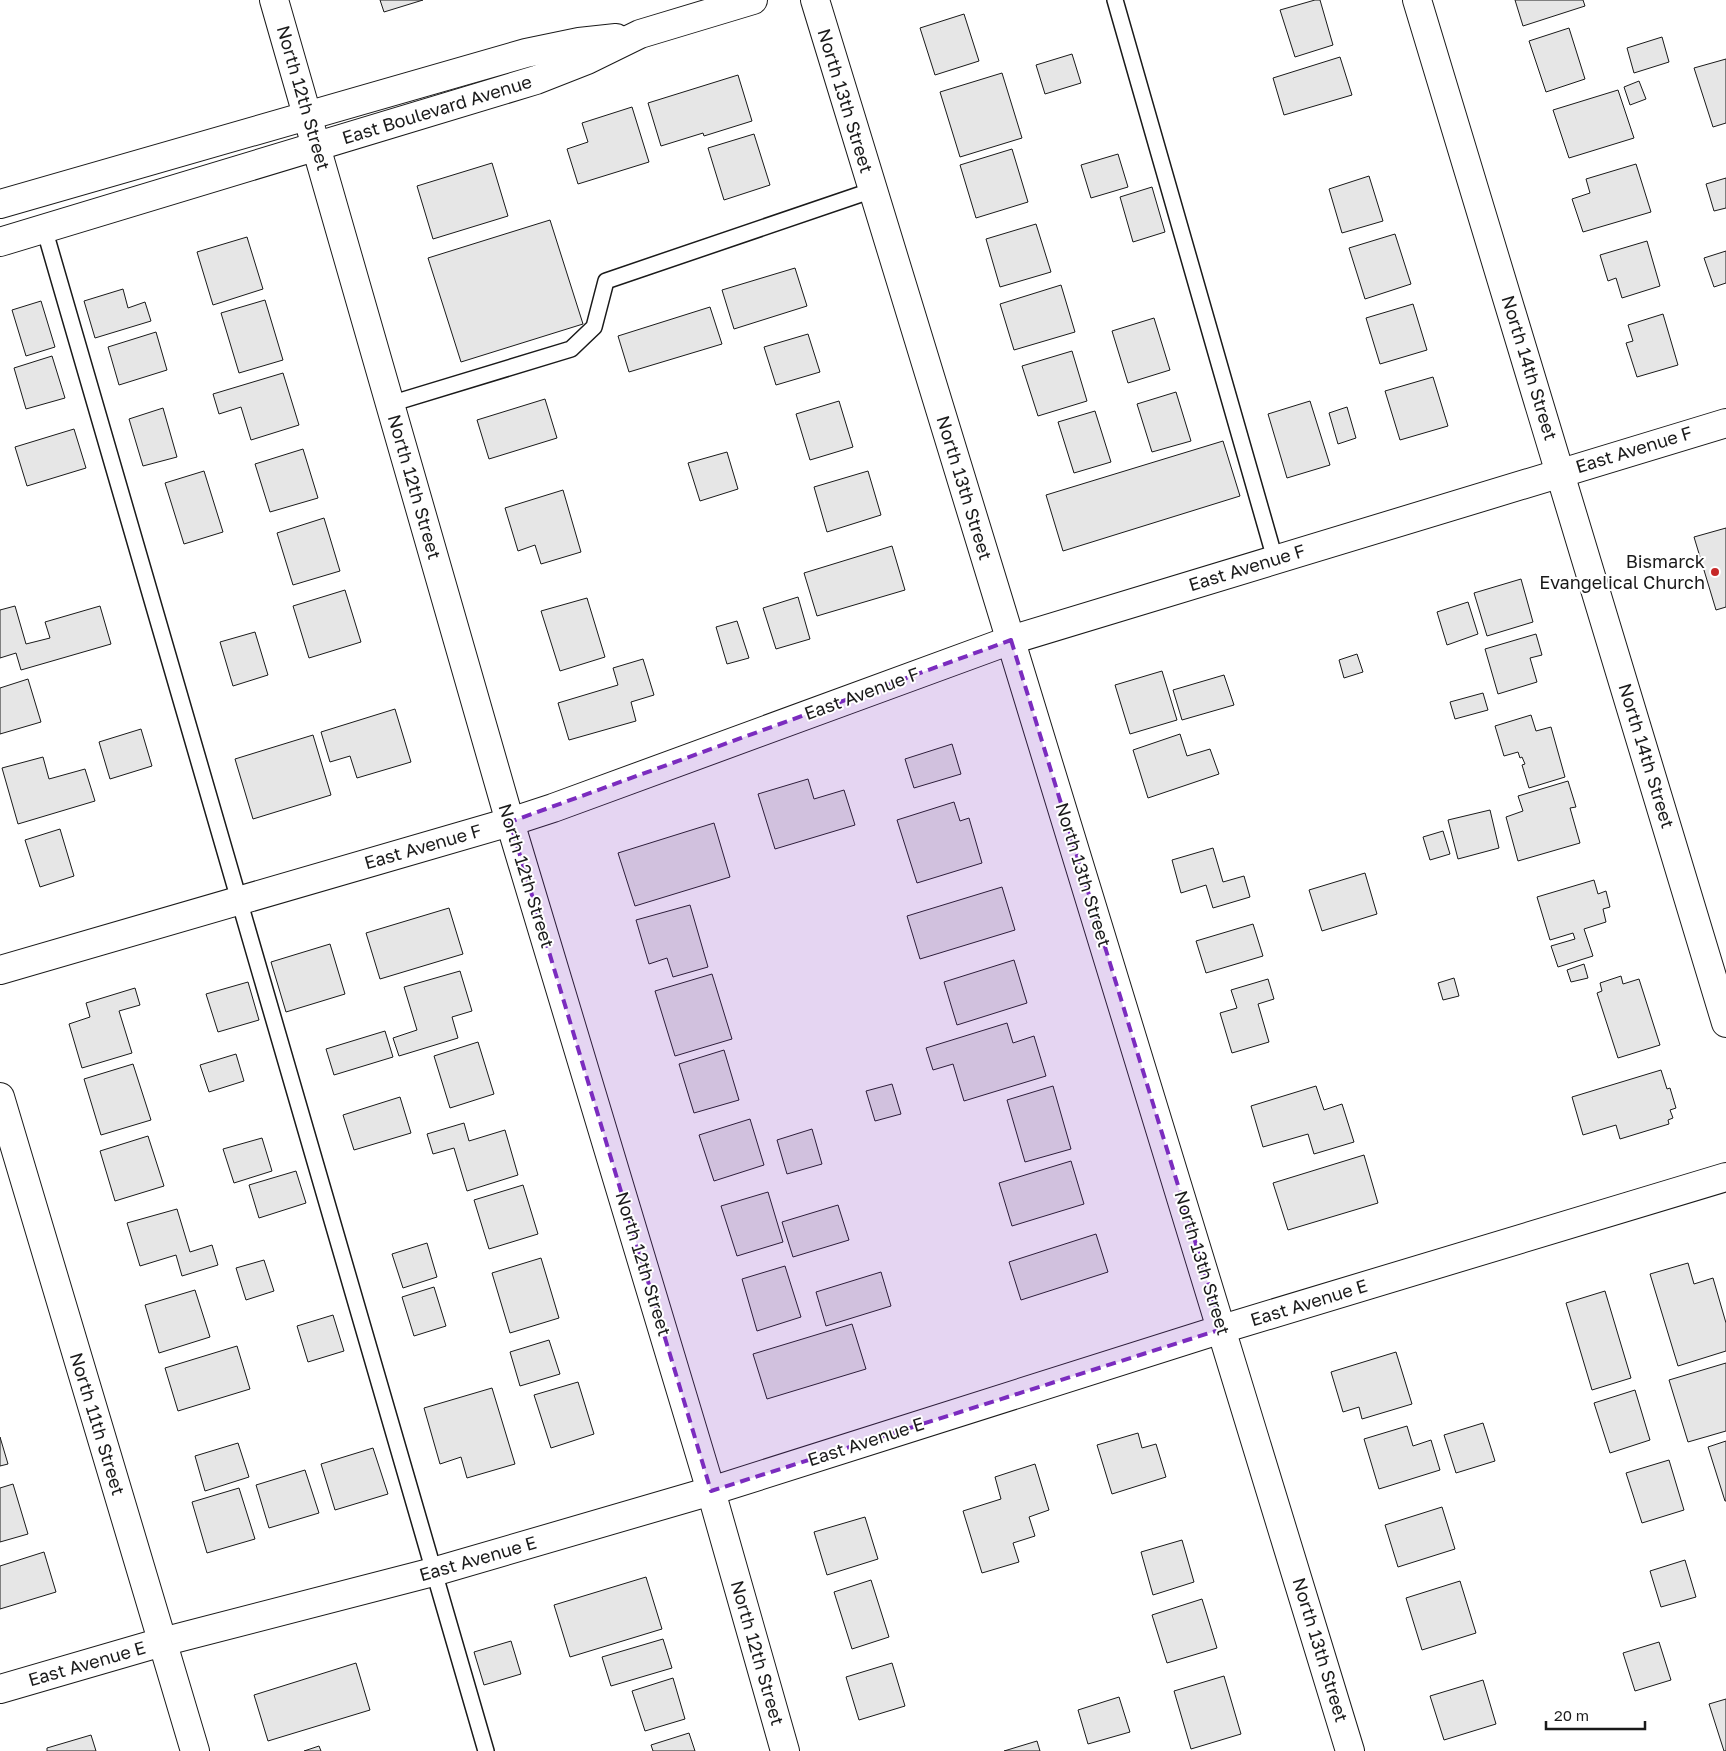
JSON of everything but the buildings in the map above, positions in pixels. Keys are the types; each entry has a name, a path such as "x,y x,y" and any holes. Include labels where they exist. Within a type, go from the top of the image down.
{"street":[{"name":"North 12th Street","path":"274,0 510,822 711,1492 785,1751"},
{"name":"East Boulevard Avenue","path":"0,204 526,53 579,42 640,34 753,0"},
{"name":"North 13th Street","path":"814,0 1350,1751"},
{"name":"North 14th Street","path":"1417,0 1726,1023"},
{"name":"East Boulevard Avenue","path":"0,242 536,80 588,60 640,34"},
{"name":"East Avenue F","path":"0,970 510,822 554,808 1010,640 1726,423"},
{"name":"North 11th Street","path":"0,1097 195,1751"},
{"name":"East Avenue E","path":"0,1689 162,1642 432,1572 711,1492 1222,1329 1726,1177"}],"lane":[{"path":"1115,0 1275,560"},
{"path":"390,404 571,349 594,327 606,282 873,190"},
{"path":"44,228 432,1572 486,1751"}],"highlighted area":[{"path":"1011,640 1222,1329 711,1491 510,822"}],"place":[{"name":"Bismarck Evangelical Church","path":"1715,572"}]}
